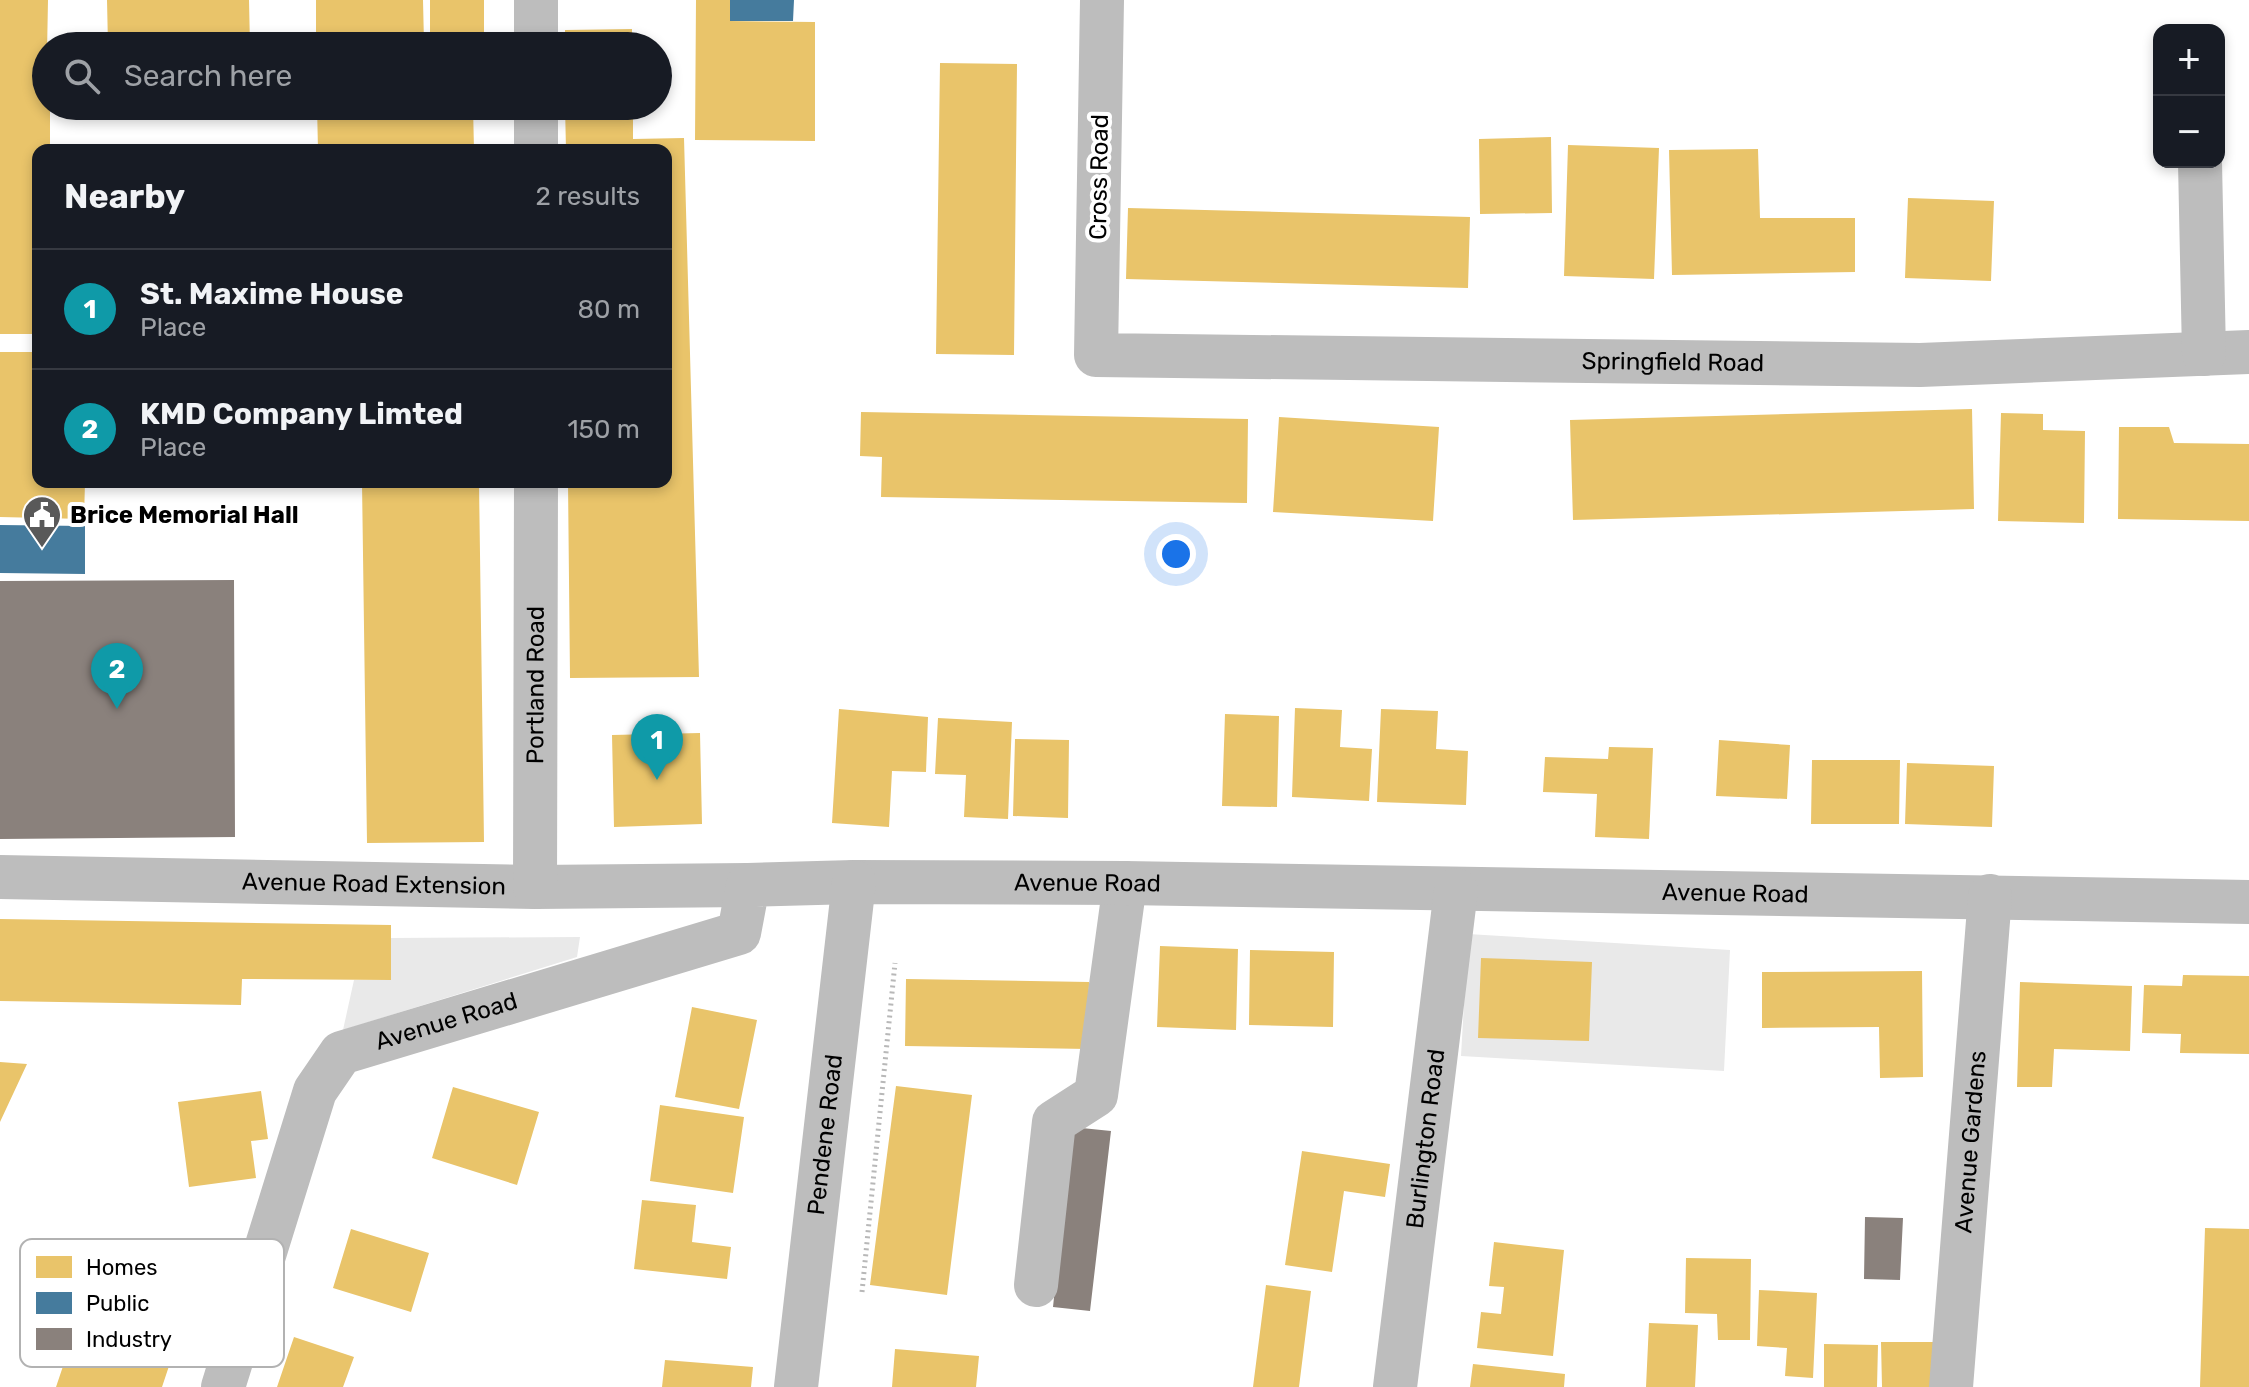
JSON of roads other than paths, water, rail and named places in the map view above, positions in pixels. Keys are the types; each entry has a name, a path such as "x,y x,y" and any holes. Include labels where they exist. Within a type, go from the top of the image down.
{"street":[{"path":"536,0 536,32"},
{"name":"Cross Road","path":"1096,355 1102,0"},
{"path":"536,120 536,144"},
{"path":"2200,168 2204,354"},
{"name":"Springfield Road","path":"1096,355 1920,365 2249,352"},
{"name":"Portland Road","path":"535,887 536,488"},
{"name":"Avenue Road Extension","path":"0,877 535,887 748,885"},
{"name":"Avenue Road","path":"269,1239 315,1091 341,1053 739,933 748,885 854,882 1125,883 2249,902"},
{"name":"Pendene Road","path":"796,1387 854,882"},
{"path":"1036,1285 1054,1122 1096,1095 1125,883"},
{"name":"Burlington Road","path":"1395,1387 1456,890"},
{"name":"Avenue Gardens","path":"1951,1387 1990,896"},
{"name":"Avenue Road","path":"223,1387 229,1367"}],"place":[{"name":"Brice Memorial Hall","path":"42,549"},
{"name":"KMD Company Limted","path":"117,709"},
{"name":"St. Maxime House","path":"657,780"}]}
